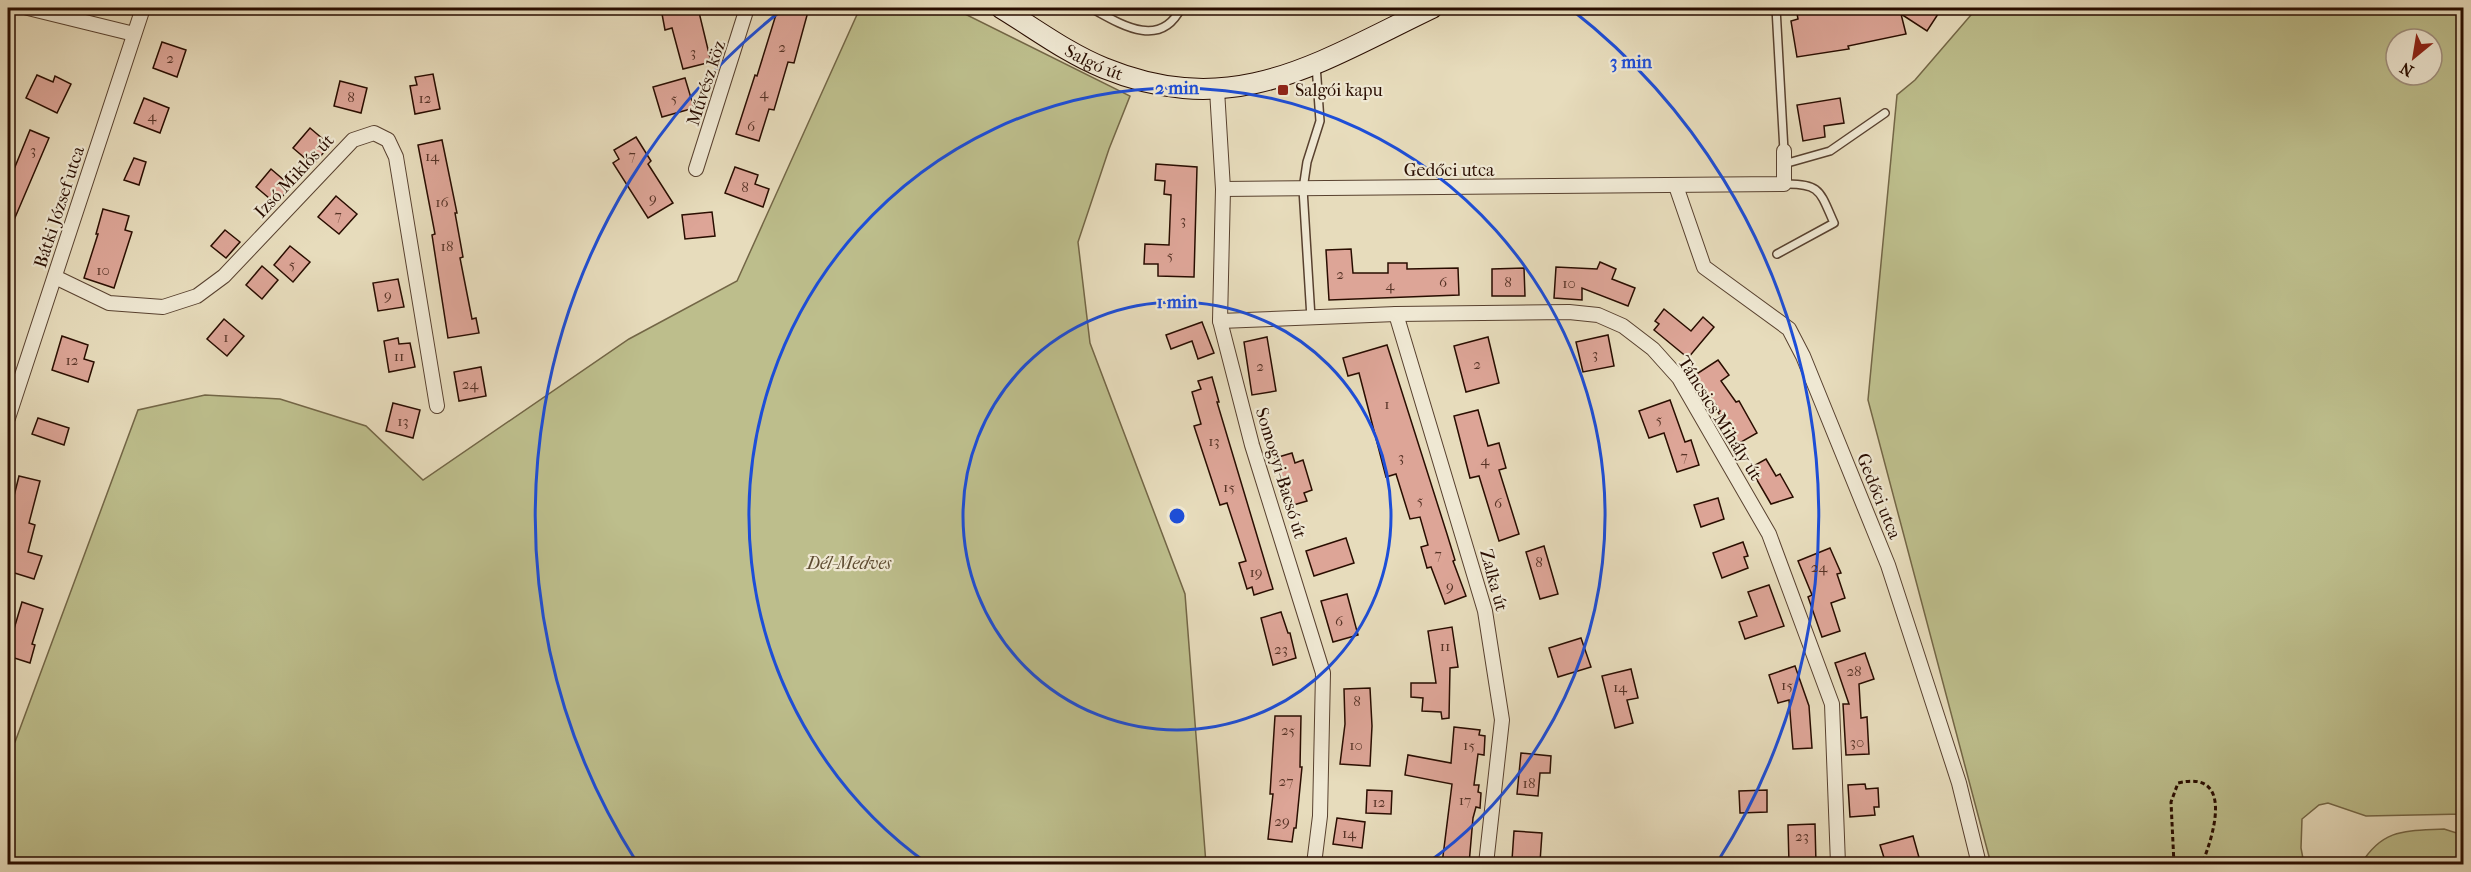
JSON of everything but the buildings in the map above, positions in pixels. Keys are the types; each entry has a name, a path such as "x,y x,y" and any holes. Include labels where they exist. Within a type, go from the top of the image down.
{"main road":[{"name":"Salgó út","path":"1001,8 1102,67 1134,79 1181,88 1217,90 1261,83 1316,64 1432,8"}],"street":[{"path":"28,8 134,34"},
{"name":"Bátki József utca","path":"8,418 143,8"},
{"name":"Művész köz","path":"696,169 747,8"},
{"name":"Somogyi-Bacsó út","path":"1217,90 1223,189 1220,321 1252,445 1323,673 1320,816 1314,864"},
{"name":"Izsó Miklós út","path":"55,277 109,303 163,307 197,296 224,276 353,140 374,133 388,140 396,157 437,406"},
{"path":"1784,158 1784,184"},
{"name":"Gedőci utca","path":"1223,189 1784,184"},
{"name":"Gedőci utca","path":"1676,186 1704,267 1789,329 1803,356 1888,565 1959,783 1979,864"},
{"name":"Táncsics Mihály út","path":"1220,321 1396,314 1569,312 1598,315 1623,326 1653,349 1679,378 1769,534 1832,704 1838,864"},
{"name":"Zalka út","path":"1396,314 1485,611 1502,720 1486,864"}],"lane":[{"path":"1091,8 1122,25 1147,32 1175,19 1181,8"},
{"path":"1776,8 1784,158 1830,151 1885,112"},
{"path":"1311,318 1303,189 1307,162 1320,121 1316,64"},
{"path":"1777,254 1834,223 1820,193 1806,183 1784,184"}],"path":[{"path":"2174,864 2171,802 2178,783 2190,780 2201,782 2210,788 2217,807 2212,840 2202,864"}],"green space":[{"name":"Dél-Medves","path":"860,8 953,8 1130,96 1109,149 1078,242 1090,343 1185,594 1206,864 8,864 8,742 15,742 138,410 205,395 280,399 366,426 423,480 629,339 737,281"},
{"path":"1977,8 2463,8 2463,814 2366,816 2328,803 2319,805 2302,819 2301,848 2304,864 1991,864 1868,400 1897,95 1915,80"},
{"path":"2444,829 2463,835 2463,864 2361,864 2378,844 2396,834 2407,831"}],"place":[{"name":"Salgói kapu","path":"1283,90"}]}
